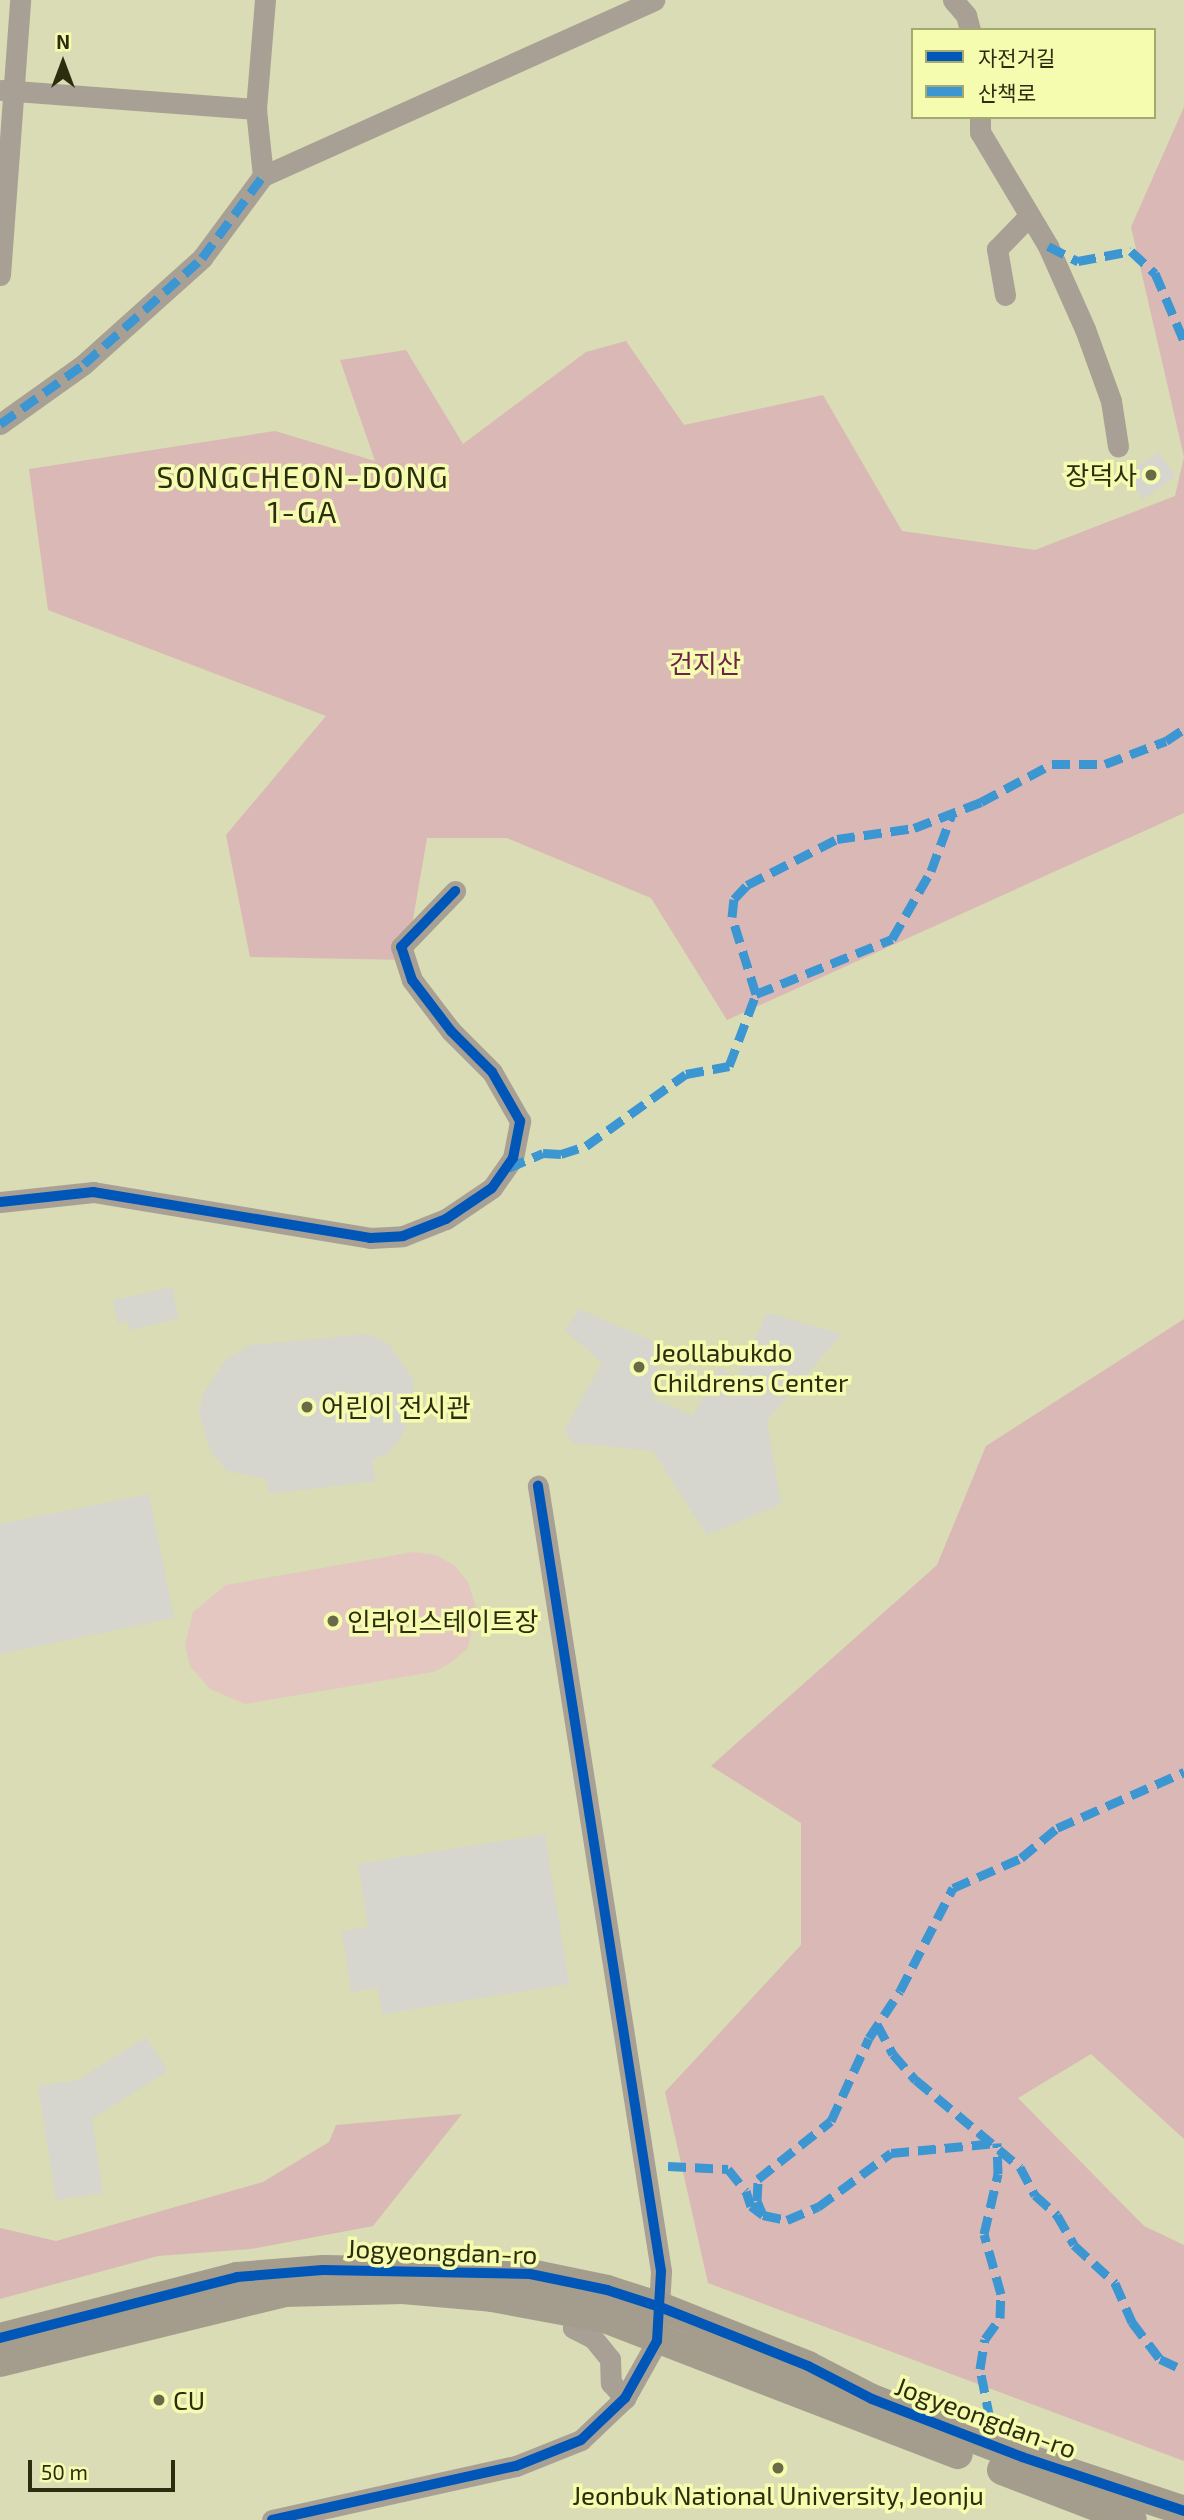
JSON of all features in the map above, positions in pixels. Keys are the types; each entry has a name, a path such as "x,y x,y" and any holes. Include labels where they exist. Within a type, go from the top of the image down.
{"street":[{"path":"0,275 7,91 20,0"},
{"path":"263,176 256,109 265,0"},
{"path":"0,424 83,364 202,258 263,176 654,0"},
{"path":"953,0 966,15 969,28"},
{"path":"7,91 256,109"},
{"path":"980,119 980,132 1048,246 1085,329 1111,401 1118,446"},
{"path":"1006,295 997,249 1028,216"},
{"path":"0,1202 93,1192 370,1238 403,1236 446,1219 492,1188 513,1158 520,1121 492,1072 451,1031 412,980 401,947 455,891"},
{"path":"272,2520 516,2466 581,2440 625,2398 657,2341 661,2271 538,1486"},
{"name":"Jogyeongdan-ro","path":"0,2338 237,2277 323,2270 530,2274 607,2290 660,2307 808,2366 884,2404 1022,2457 1184,2511"},
{"name":"Jogyeongdan-ro","path":"0,2362 284,2292 402,2288 492,2297 605,2318 657,2341 1132,2520"},
{"path":"575,2312 573,2328 593,2338 610,2359 611,2383 625,2398"}],"shaded area":[{"name":"인라인스테이트장","path":"413,1552 436,1555 454,1565 468,1582 476,1607 468,1648 449,1664 433,1672 245,1704 210,1689 190,1666 185,1645 193,1612 226,1585"}],"green space":[{"path":"1184,107 1184,457 1131,227"},
{"name":"건지산","path":"626,341 684,425 823,395 902,531 1035,550 1175,496 1184,457 1184,813 727,1020 651,898 507,838 427,838 406,960 250,957 226,835 326,716 48,610 29,469 275,431 375,461 340,360 406,350 463,444 586,352"},
{"path":"1184,1319 1184,2139 1091,2054 1018,2098 1144,2226 1184,2245 1184,2461 708,2283 665,2092 801,1945 801,1823 711,1766 937,1565 986,1446"},
{"path":"462,2114 373,2226 251,2249 158,2256 0,2299 0,2228 56,2241 263,2182 329,2142 336,2125"}],"building":[{"name":"장덕사","path":"1159,452 1176,477 1143,499 1126,474"},
{"path":"172,1287 179,1319 130,1330 128,1321 118,1324 113,1300"},
{"path":"579,1309 662,1345 653,1399 693,1416 718,1367 736,1378 767,1313 842,1334 767,1420 781,1504 707,1535 653,1451 572,1443 565,1429 602,1363 565,1330"},
{"name":"어린이 전시관","path":"368,1334 389,1344 412,1378 414,1400 402,1436 388,1453 372,1460 376,1481 269,1494 267,1479 227,1471 212,1454 199,1414 203,1394 226,1359 251,1345"},
{"path":"149,1494 174,1618 0,1654 0,1524"},
{"path":"545,1834 569,1984 382,2014 378,1988 351,1992 342,1931 368,1927 358,1864"},
{"path":"146,2037 168,2071 92,2119 103,2193 56,2200 38,2086 78,2080"}],"marked path":[{"path":"0,424 84,364 202,258 263,176"},
{"path":"1048,246 1078,261 1131,251 1155,273 1184,341"},
{"path":"508,1168 543,1153 561,1154 586,1146 686,1074 729,1066 756,994 732,917 734,899 747,885 837,839 914,828 981,802 1052,764 1105,764 1166,741 1184,729"},
{"path":"756,994 892,939 931,871 952,814"},
{"path":"763,2215 757,2201 758,2179 831,2121 869,2038 900,1991 953,1888 1021,1858 1057,1828 1184,1772"},
{"path":"877,2024 893,2054 916,2080 1020,2167 1035,2195 1057,2215 1074,2245 1115,2283 1132,2322 1160,2359 1184,2370"},
{"path":"668,2166 728,2169 746,2191 751,2206 763,2215 787,2220 818,2207 891,2153 997,2143"},
{"path":"990,2419 980,2369 985,2339 1000,2318 1001,2294 984,2234 998,2174 997,2143"}],"cycle path":[{"path":"0,1202 93,1192 370,1238 403,1236 446,1219 492,1188 513,1158 520,1121 492,1072 451,1031 412,980 401,947 455,891"},
{"path":"272,2520 516,2466 581,2440 625,2398 657,2341 661,2271 538,1486"},
{"path":"0,2338 237,2277 323,2270 530,2274 607,2290 660,2307 808,2366 872,2399 1022,2457 1184,2511"}],"place":[{"name":"장덕사","path":"1151,475"},
{"name":"Jeollabukdo Childrens Center","path":"639,1367"},
{"name":"어린이 전시관","path":"307,1407"},
{"name":"인라인스테이트장","path":"333,1621"},
{"name":"CU","path":"159,2400"},
{"name":"Jeonbuk National University, Jeonju","path":"778,2468"}],"district":[{"name":"SONGCHEON-DONG 1-GA","path":"303,493"}]}
